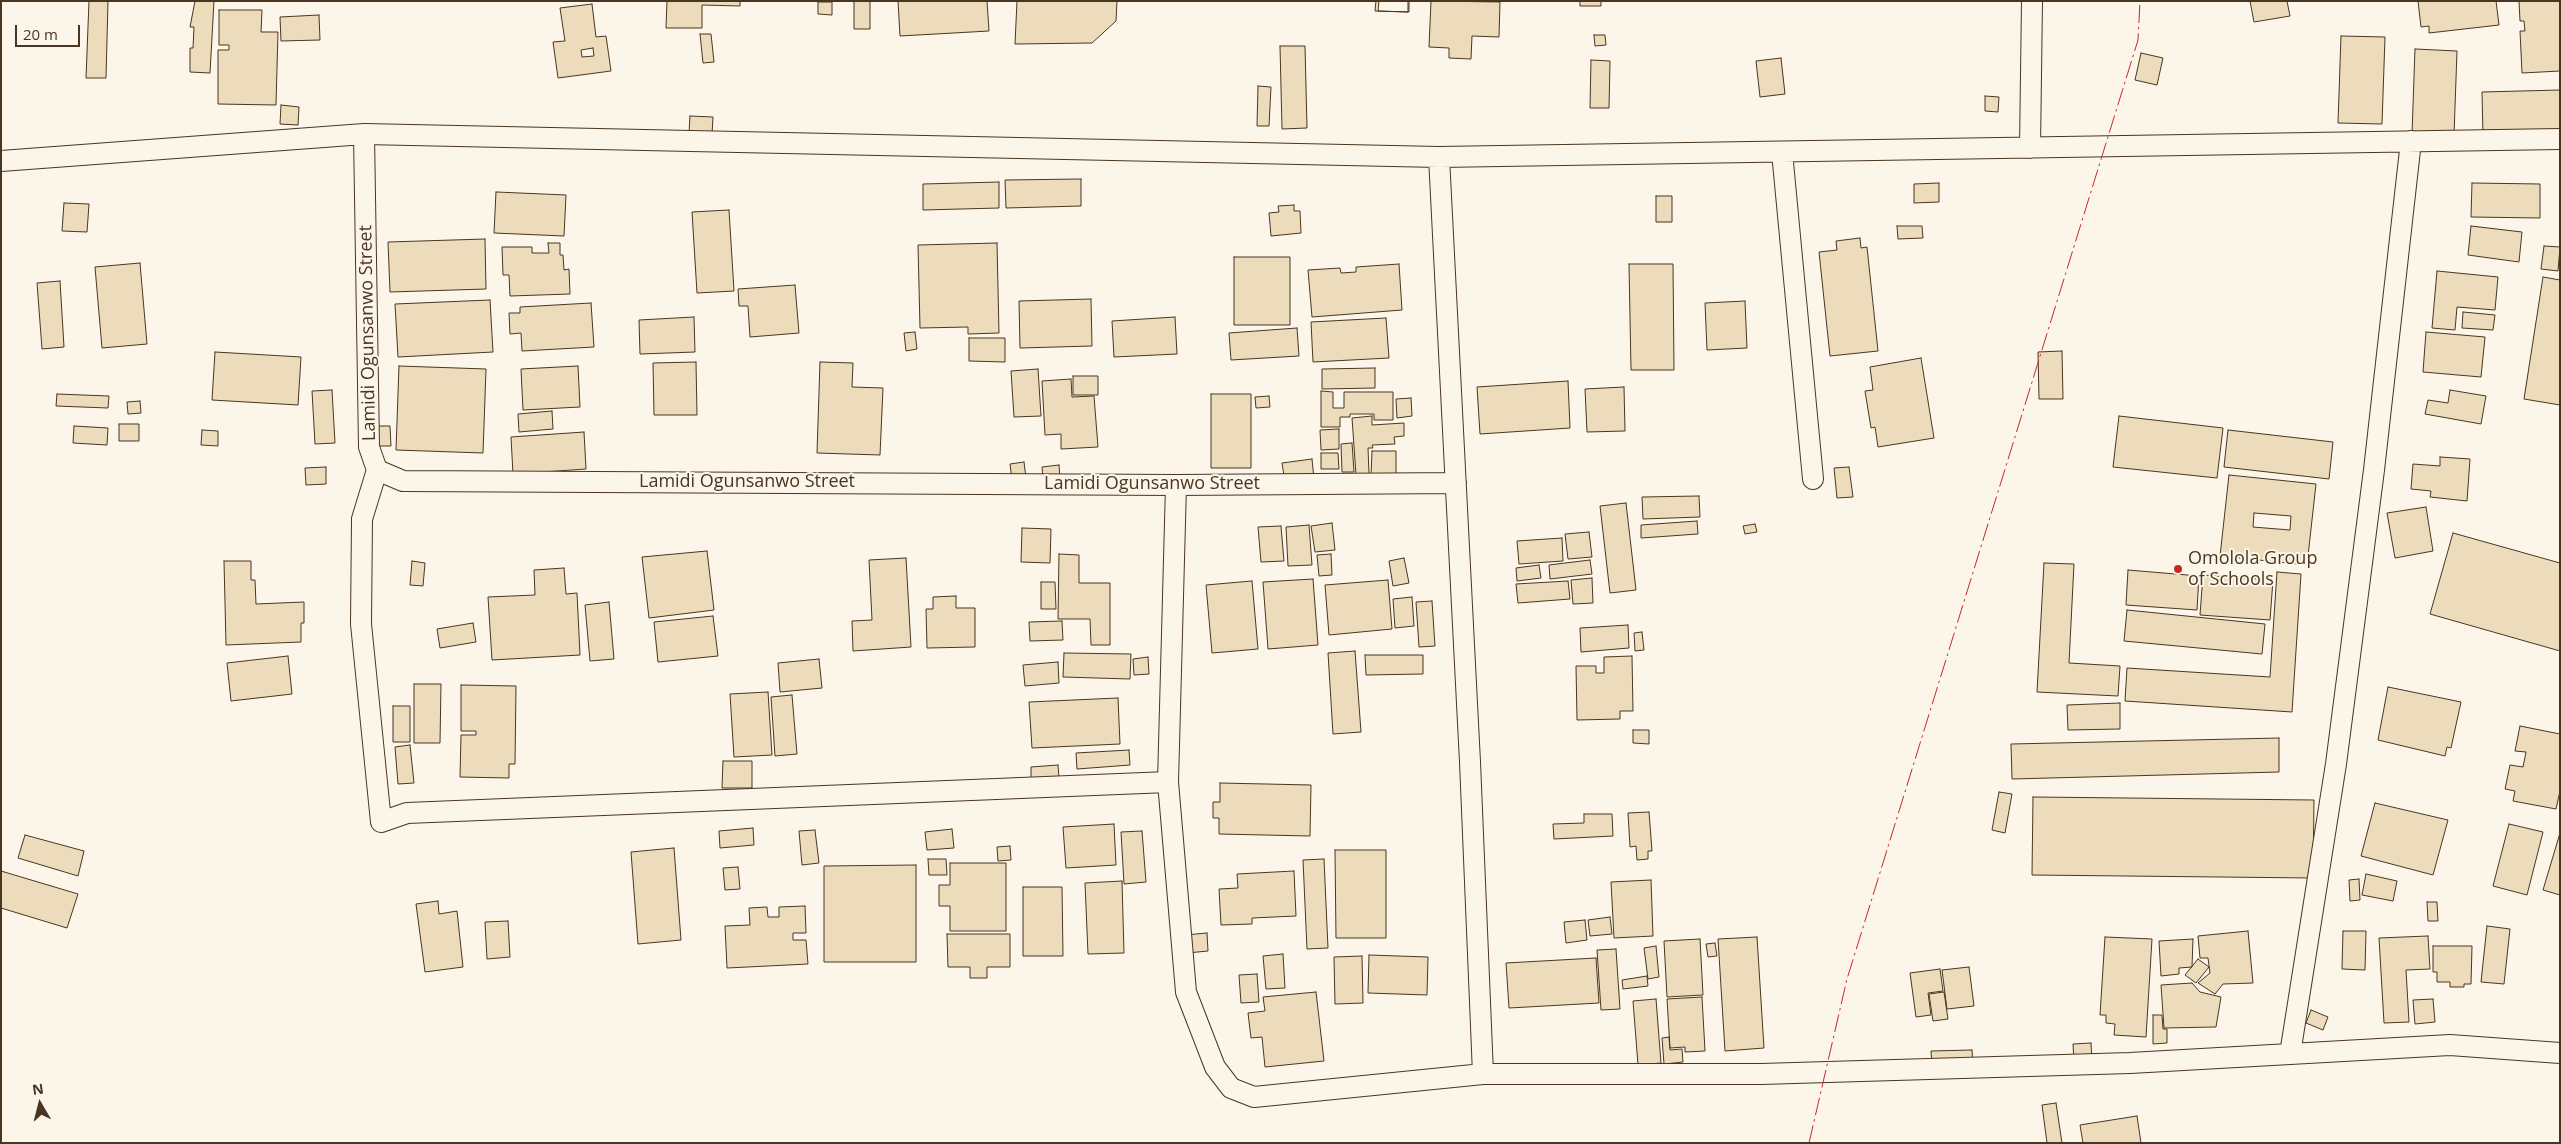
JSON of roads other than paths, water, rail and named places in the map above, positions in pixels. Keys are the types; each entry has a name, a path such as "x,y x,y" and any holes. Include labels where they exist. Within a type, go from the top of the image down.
{"street":[{"path":"2030,148 2032,1"},
{"path":"1,161 364,134 1439,157 2560,139"},
{"name":"Lamidi Ogunsanwo Street","path":"364,134 369,447 377,470 403,480 1176,485 1456,483"},
{"path":"2290,1054 2336,764 2374,470 2410,141"},
{"path":"1782,152 1813,479"},
{"path":"1439,157 1483,1074"},
{"path":"377,470 362,520 361,624 381,822 407,813 1168,782"},
{"path":"1176,485 1168,782 1186,992 1215,1067 1231,1088 1254,1097 1483,1074 1761,1074 2130,1063 2450,1045 2560,1053"}],"place":[{"name":"Omolola Group of Schools","path":"2178,569"}]}
